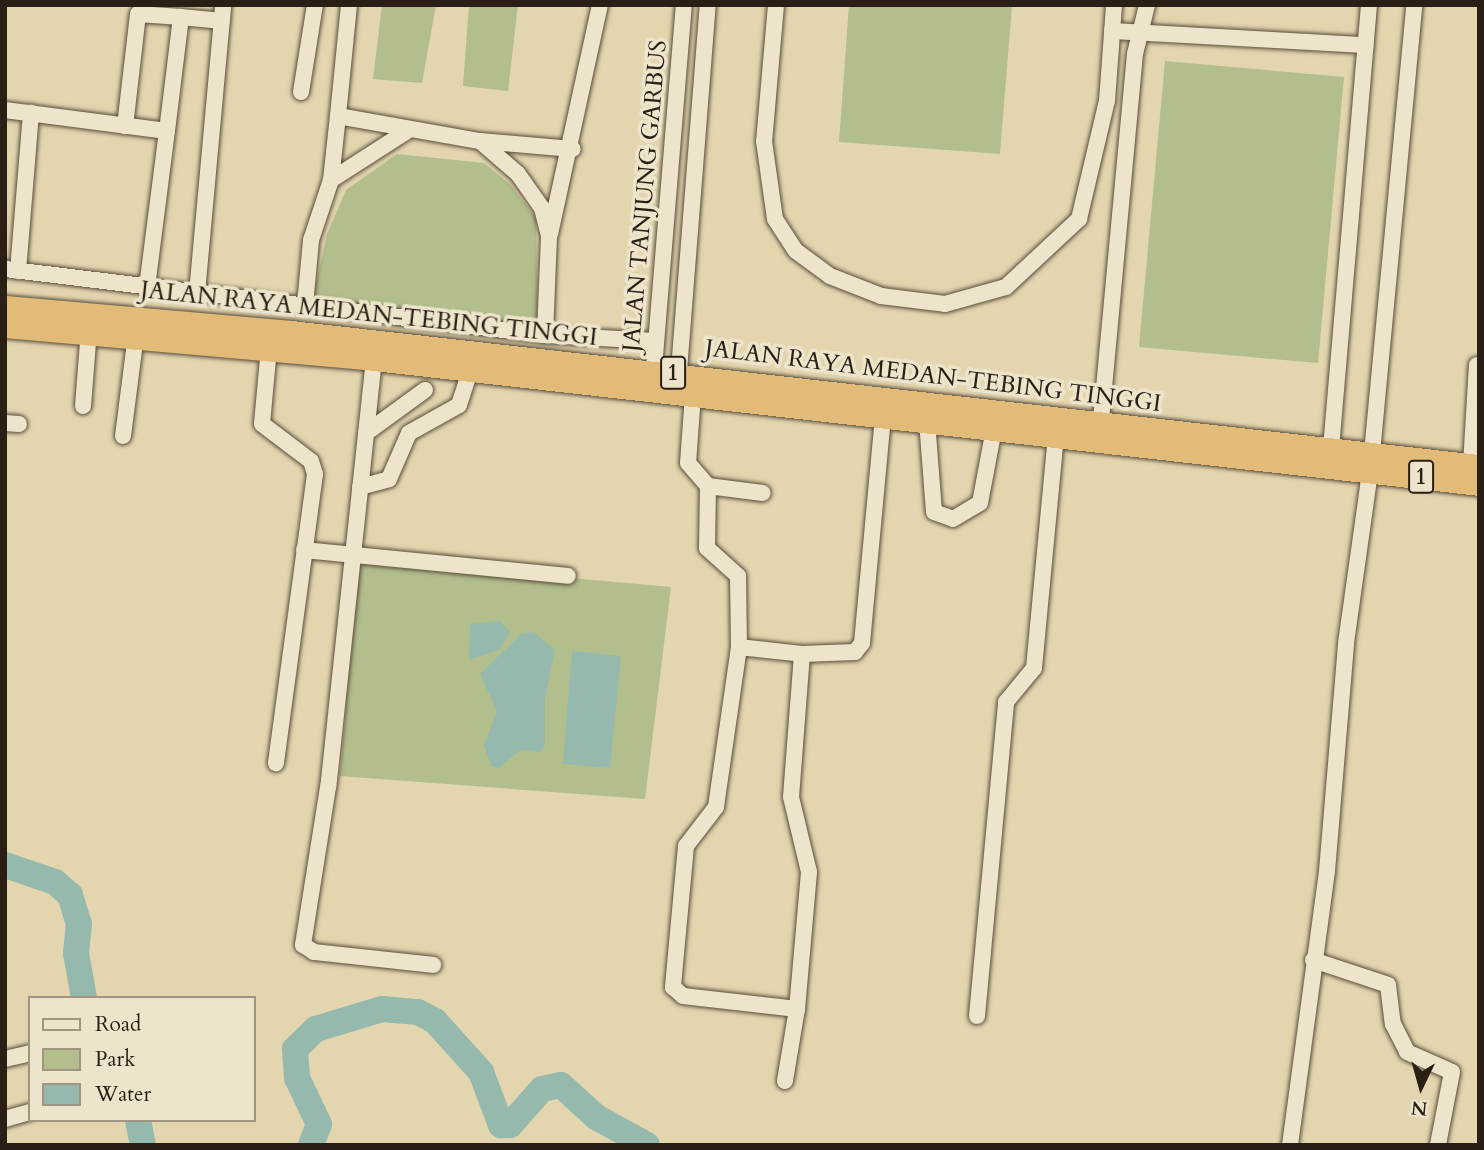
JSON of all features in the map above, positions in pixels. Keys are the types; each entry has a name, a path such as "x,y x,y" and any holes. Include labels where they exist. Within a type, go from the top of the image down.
{"highway":[{"name":"JALAN RAYA MEDAN-TEBING TINGGI","path":"5,307 653,380 683,387 883,416 994,429 1056,436 1100,431"},
{"name":"JALAN RAYA MEDAN-TEBING TINGGI","path":"5,326 136,334 471,369 653,380"},
{"name":"JALAN RAYA MEDAN-TEBING TINGGI","path":"683,387 1476,472"}],"street":[{"path":"301,92 315,5"},
{"path":"305,305 312,240 331,180 348,5"},
{"path":"545,335 549,236 573,149 600,5"},
{"name":"JALAN TANJUNG GARBUS","path":"653,380 684,5"},
{"name":"JALAN TANJUNG GARBUS","path":"708,5 683,387 688,463 708,486"},
{"path":"776,5 764,141 775,219 796,251 830,276 881,296 945,304 1006,287 1079,219 1107,101 1114,5"},
{"path":"1100,431 1140,31 1147,5"},
{"path":"1335,458 1369,5"},
{"path":"1290,1145 1313,960 1414,5"},
{"path":"125,126 138,14 181,17 223,13 197,293"},
{"path":"147,287 181,17"},
{"path":"1112,31 1366,45"},
{"path":"5,110 167,131"},
{"path":"31,113 11,270 545,335 656,341"},
{"path":"338,116 407,131 573,149"},
{"path":"331,180 407,131"},
{"path":"480,141 518,174 542,208 549,236"},
{"path":"83,406 89,330"},
{"path":"123,436 136,334"},
{"path":"269,348 262,424 311,461 315,474 276,763"},
{"path":"374,359 353,554 303,945 314,952 433,965"},
{"path":"1476,472 1477,365"},
{"path":"360,487 389,479 409,433 459,405 471,369"},
{"path":"366,433 425,390"},
{"path":"739,647 802,654 855,652 862,643 883,416"},
{"path":"927,421 934,512 954,519 980,503 994,429"},
{"path":"977,1016 1006,702 1034,668 1056,436"},
{"path":"764,493 708,486 707,548 733,567 740,584 739,647 716,807 686,846 673,987 683,996 797,1009"},
{"path":"304,550 568,576"},
{"path":"785,1081 797,1009 809,872 791,797 802,654"},
{"path":"1313,960 1388,985 1393,1024 1407,1052 1452,1072 1438,1145"},
{"path":"5,1059 28,1053"},
{"path":"5,1119 28,1113"}],"green space":[{"path":"382,5 436,5 422,83 373,79"},
{"path":"469,5 518,5 508,91 463,86"},
{"path":"849,5 1012,5 1000,154 839,142"},
{"path":"1165,61 1344,77 1318,363 1139,347"},
{"path":"397,154 484,163 511,185 536,218 538,327 313,299 327,234 346,190"},
{"path":"359,559 671,587 645,799 340,776"}],"water":[{"path":"500,621 510,632 499,650 469,660 470,624"},
{"path":"534,632 555,650 545,698 545,745 540,752 520,750 499,768 491,766 484,745 497,711 480,674 521,634"},
{"path":"572,651 621,656 610,768 563,764"}],"waterway":[{"path":"5,865 55,882 70,895 79,924 76,953 84,996"},
{"path":"311,1145 319,1124 297,1078 295,1049 316,1029 382,1009 418,1012 435,1021 481,1072 501,1125 510,1125 542,1089 561,1085 596,1117 647,1145"},
{"path":"138,1122 143,1145"}]}
